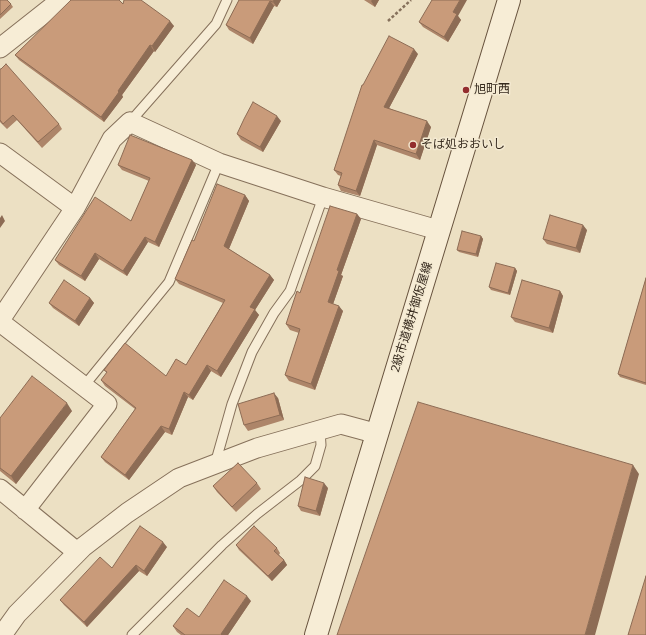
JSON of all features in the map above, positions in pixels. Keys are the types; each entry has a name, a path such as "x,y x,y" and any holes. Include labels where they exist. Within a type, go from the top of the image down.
{"street":[{"path":"0,48 61,0"},
{"name":"2級市道横井御仮屋線","path":"316,635 509,0"},
{"path":"25,510 107,404 0,321 75,208 112,139 130,122 219,163 323,197 438,230"},
{"path":"0,153 75,208"},
{"path":"2,635 17,614 77,552 127,513 180,478 257,448 341,424 378,434"},
{"path":"0,489 77,552"}],"lane":[{"path":"130,122 216,24 227,0"},
{"path":"84,386 169,282 219,163"},
{"path":"215,464 232,404 252,352 274,313 290,291 323,197"},
{"path":"132,635 222,545 257,514 301,480 315,466 321,445 320,430"}],"path":[{"path":"388,21 411,0"}],"building":[{"path":"0,0 7,0 11,4 0,15"},
{"path":"71,0 119,0 123,4 124,0 141,0 170,21 152,46 150,45 101,117 15,55"},
{"path":"239,0 274,0 273,2 270,1 250,38 226,25"},
{"path":"432,0 460,0 453,12 457,14 444,37 419,22"},
{"path":"389,36 414,49 384,107 427,121 416,154 374,140 356,191 338,185 342,173 334,170 362,85"},
{"path":"6,64 59,124 38,142 13,115 3,124 0,120 0,69"},
{"path":"253,102 277,116 260,147 237,134"},
{"path":"130,135 192,160 155,242 145,237 123,271 95,253 81,276 55,260 95,197 131,221 150,178 118,165"},
{"path":"217,184 245,195 224,246 270,275 250,307 255,309 217,371 207,365 189,395 184,392 169,429 161,426 125,475 101,457 136,408 101,380 107,372 104,370 125,343 166,376 176,359 186,365 217,314 225,300 175,279 192,240 194,241"},
{"path":"330,206 357,214 337,270 339,271 328,302 339,306 311,384 285,375 300,329 286,324 297,291 300,293"},
{"path":"550,215 583,225 576,248 543,239"},
{"path":"462,231 481,236 476,254 457,250"},
{"path":"496,263 515,268 508,293 489,287"},
{"path":"646,278 646,383 618,374"},
{"path":"64,280 90,298 75,321 49,303"},
{"path":"522,280 560,291 549,328 511,317"},
{"path":"32,376 67,403 11,476 0,468 0,418"},
{"path":"274,393 280,415 244,425 238,404"},
{"path":"418,402 633,465 585,635 337,635"},
{"path":"238,463 257,483 232,507 213,486"},
{"path":"305,477 324,483 316,511 298,506"},
{"path":"140,526 163,542 144,571 136,565 84,622 60,600 100,557 112,568"},
{"path":"254,526 277,548 274,551 284,560 268,576 236,545"},
{"path":"646,576 646,635 628,635"},
{"path":"224,580 247,596 221,634 222,635 185,635 173,626 187,608 199,617"}],"place":[{"name":"旭町西","path":"466,90"},
{"name":"そば処おおいし","path":"413,145"}]}
